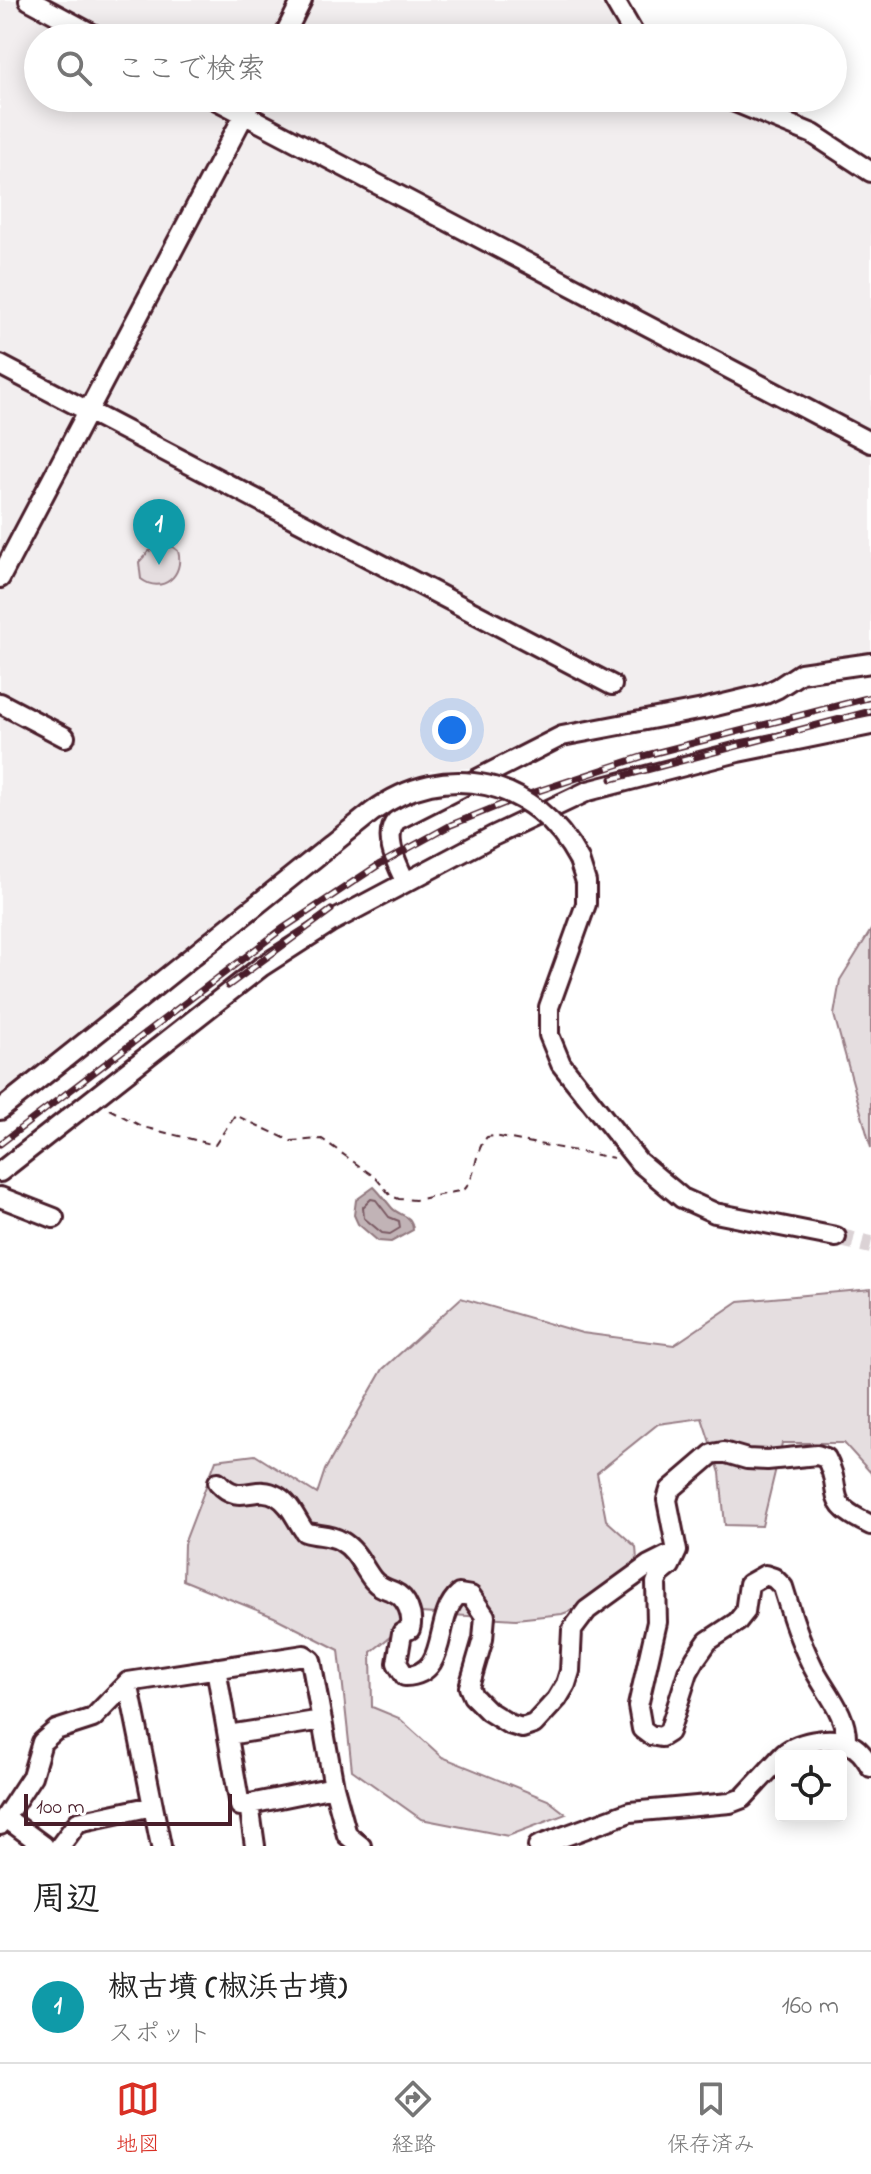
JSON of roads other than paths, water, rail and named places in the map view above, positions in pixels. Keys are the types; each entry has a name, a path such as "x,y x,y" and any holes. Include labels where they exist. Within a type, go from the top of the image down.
{"street":[{"path":"29,0 74,24"},
{"path":"290,24 302,0"},
{"path":"614,0 628,24"},
{"path":"0,578 245,112"},
{"path":"259,112 871,443"},
{"path":"759,112 813,134 871,172"},
{"path":"0,365 612,685"},
{"path":"405,881 390,835 392,825 397,820 562,736 765,694 801,673 871,663"},
{"path":"0,703 65,737"},
{"path":"0,1172 261,967 331,922 405,881 588,791 738,752 871,725"},
{"path":"0,1110 372,812 392,798 422,786 451,781 468,782 490,786 531,803 558,827 579,860 586,882 586,904 553,992 549,1007 549,1035 561,1064 639,1162 682,1198 715,1213 836,1237"},
{"path":"0,1197 54,1218"},
{"path":"846,1742 840,1712 810,1662 783,1587 774,1578 765,1575 749,1584 745,1612 737,1622 708,1641 696,1658 688,1672 669,1732 661,1737 650,1735 642,1729 638,1706 657,1622 656,1583 677,1551 667,1500 670,1490 712,1454 723,1452 747,1459 817,1455 826,1458 835,1499 843,1509 871,1525"},
{"path":"218,1482 234,1494 248,1495 260,1491 279,1496 305,1532 331,1535 347,1544 383,1590 395,1592 409,1608 412,1622 410,1629 402,1633 397,1663 405,1676 424,1671 433,1661 442,1636 445,1612 451,1601 459,1594 471,1596 485,1616 483,1639 469,1687 473,1696 488,1711 522,1728 534,1724 566,1684 570,1671 572,1630 587,1610 637,1573 677,1551"},
{"path":"44,1846 3,1822 32,1776 42,1742 56,1730 93,1718 128,1682 304,1655 311,1660 334,1787 348,1842"},
{"path":"216,1668 240,1806 334,1787"},
{"path":"128,1682 161,1846"},
{"path":"228,1735 322,1720"},
{"path":"789,1750 798,1743 846,1742 859,1750 871,1767"},
{"path":"538,1846 630,1812 730,1803 743,1798 775,1763"},
{"path":"249,1804 255,1846"},
{"path":"60,1846 78,1822 153,1806"}],"water":[{"path":"374,1187 395,1211 408,1218 413,1230 391,1242 378,1241 358,1224 354,1215 356,1200"}],"tunnel":[{"path":"836,1237 871,1245"}],"railway":[{"path":"0,1144 282,929 380,864 451,825 520,797 647,755 871,697"},
{"path":"612,779 871,711"},
{"path":"228,986 331,910"}],"place":[{"name":"椒古墳 (椒浜古墳)","path":"159,565"}]}
